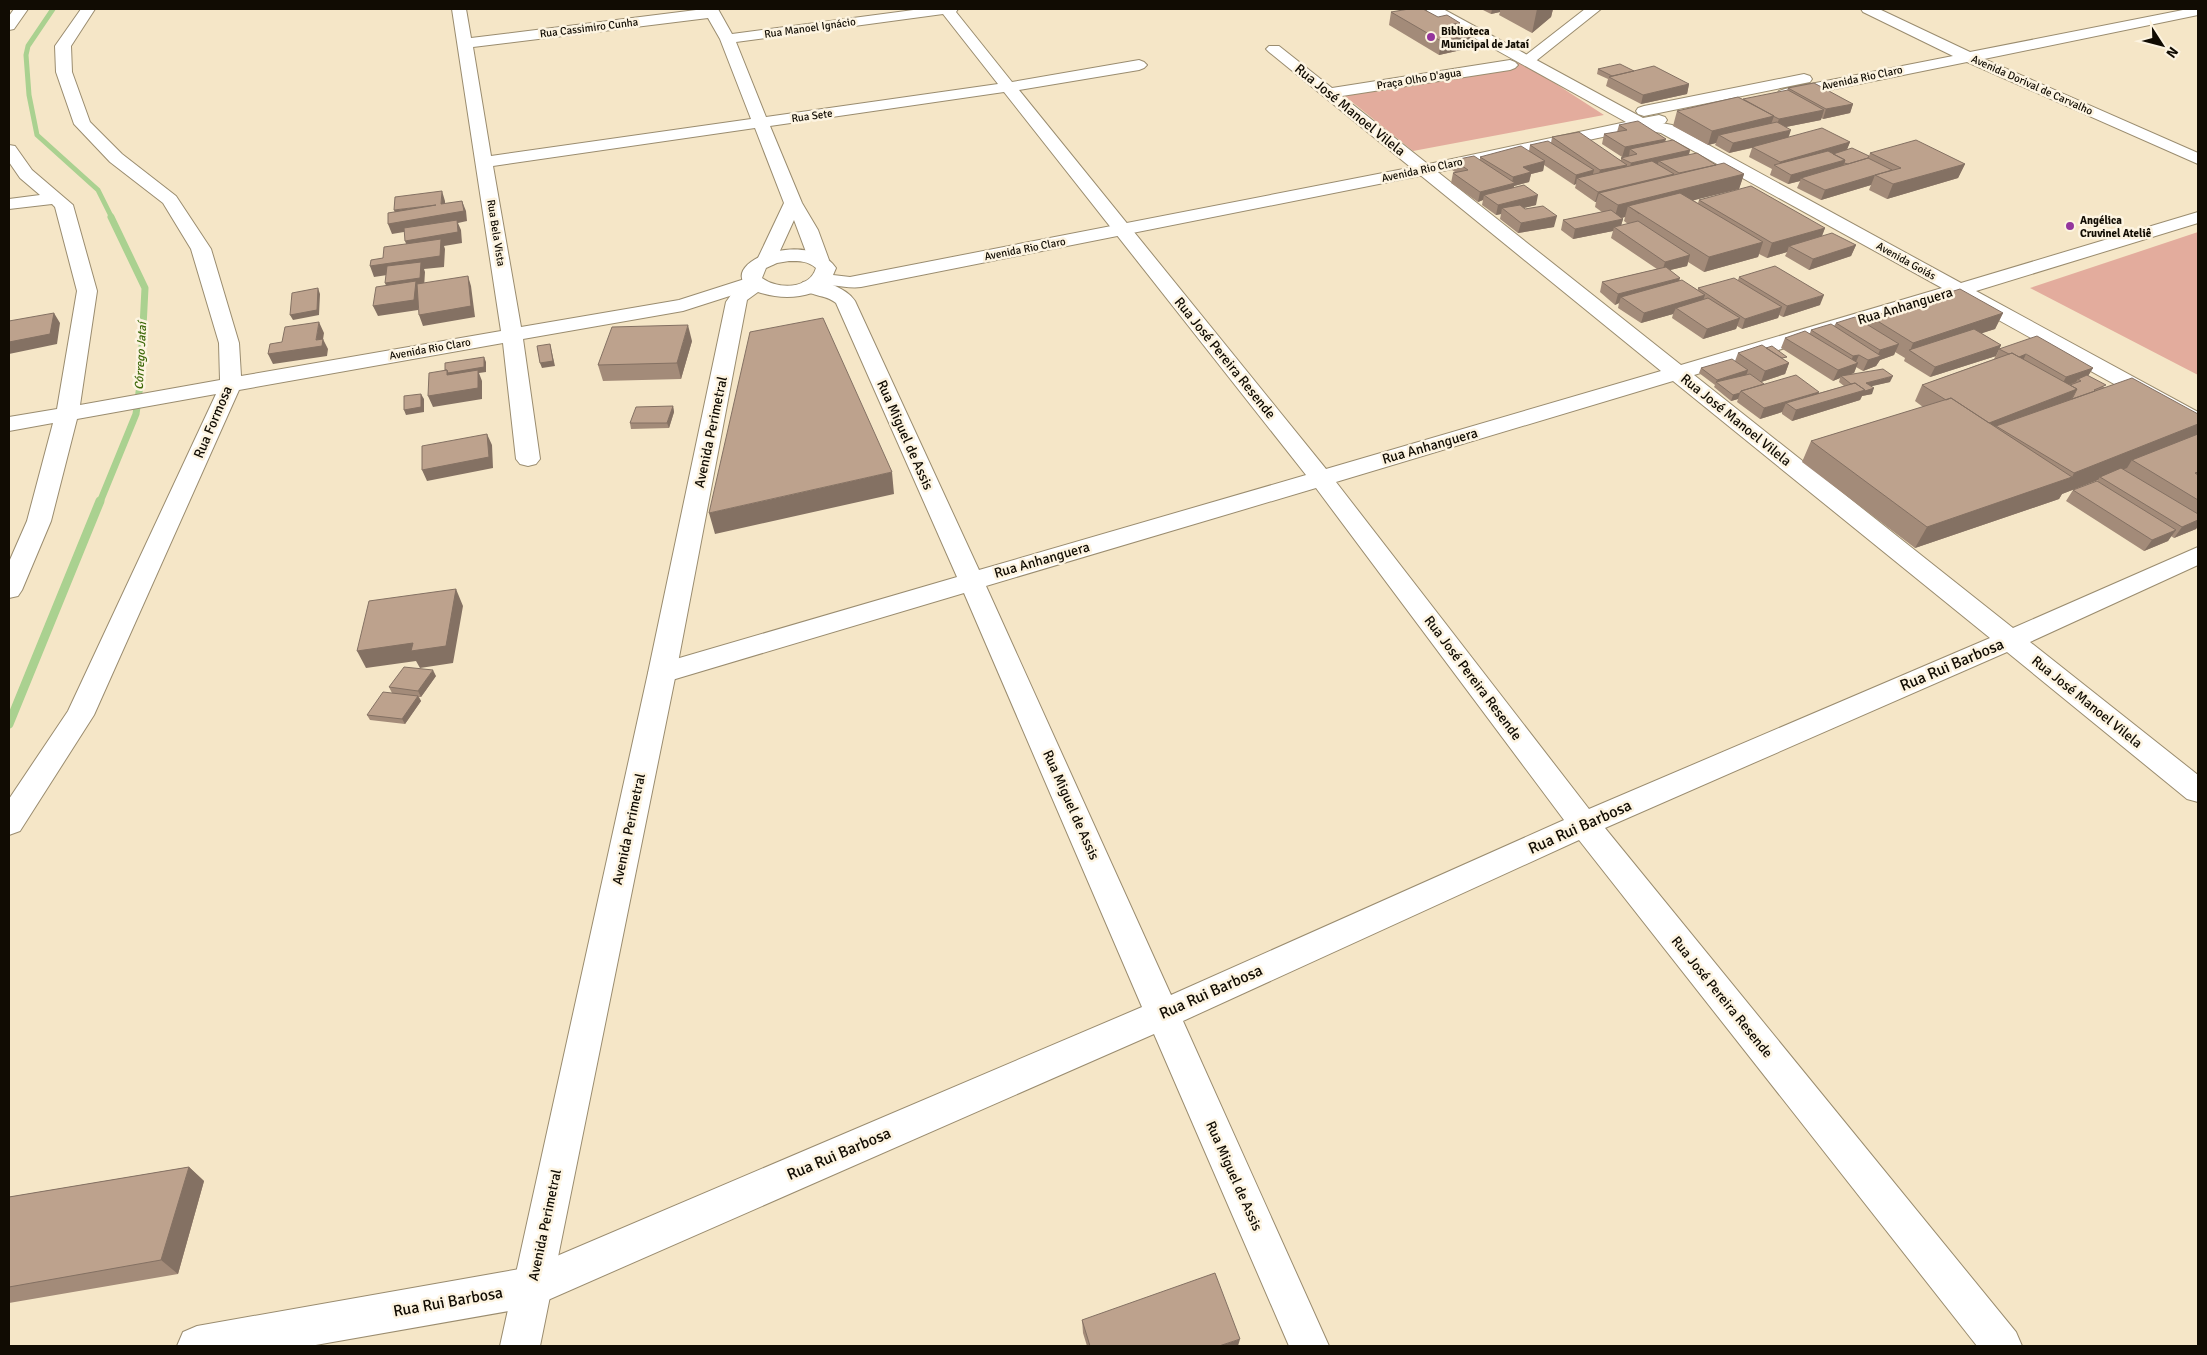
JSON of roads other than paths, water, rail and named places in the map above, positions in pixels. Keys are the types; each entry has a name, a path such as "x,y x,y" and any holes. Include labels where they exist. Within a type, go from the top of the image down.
{"street":[{"path":"9,26 22,9"},
{"name":"Rua Formosa","path":"9,823 80,715 231,384 229,343 202,249 170,200 116,158 82,124 64,72 63,46 88,9"},
{"name":"Rua Bela Vista","path":"459,9 512,335 528,459"},
{"path":"838,24 840,9"},
{"name":"Rua José Pereira Resende","path":"946,9 1322,478 1584,824 2002,1346"},
{"name":"Rua Manoel Ignácio","path":"727,39 951,9"},
{"name":"Avenida Goiás","path":"1433,9 1647,120 2198,421"},
{"name":"Avenida Goiás","path":"1457,9 1524,57"},
{"path":"1524,57 1574,9"},
{"path":"1524,57 1594,9"},
{"name":"Avenida Dorival de Carvalho","path":"1868,9 1952,50 2198,159"},
{"name":"Avenida Rio Claro","path":"1647,120 1736,92 1952,50 2143,9"},
{"path":"712,11 727,39 793,203 805,220 829,270"},
{"name":"Rua Cassimiro Cunha","path":"465,44 712,11"},
{"name":"Avenida Rio Claro","path":"829,270 1002,246 1119,224 1416,164 1752,101 1967,56 2198,11"},
{"name":"Rua José Manoel Vilela","path":"1274,49 2198,791"},
{"name":"Praça Olho D'agua","path":"1328,93 1524,57"},
{"path":"1880,64 1894,71"},
{"name":"Rua Sete","path":"484,162 1009,87 1139,65"},
{"path":"1736,92 1752,101"},
{"path":"9,150 26,174 64,205 87,291 67,414 39,521 9,590"},
{"path":"9,204 55,198"},
{"path":"768,260 793,203"},
{"name":"Rua Anhanguera","path":"662,673 971,580 1958,290 2198,217"},
{"name":"Avenida Rio Claro","path":"829,270 855,282 1002,246"},
{"path":"789,255 800,255 829,270 791,291 760,286 752,275 754,269 768,260 789,255"},
{"name":"Rua Miguel de Assis","path":"829,270 838,294 845,301 971,580 1309,1346"},
{"name":"Avenida Rio Claro","path":"9,424 683,305 760,286"},
{"name":"Avenida Perimetral","path":"520,1346 662,673 736,311 760,286"},
{"name":"Rua Rui Barbosa","path":"197,1346 532,1287 1164,1014 1584,824 2010,640 2198,555"}],"waterway":[{"name":"Córrego Jataí","path":"53,9 28,46 26,55 29,95 37,135 98,190 112,218"},
{"name":"Córrego Jataí","path":"100,502 136,414 140,385 145,288 111,217"},
{"name":"Córrego Jataí","path":"9,724 100,501"}],"place":[{"name":"Biblioteca Municipal de Jataí","path":"1431,37"},
{"name":"Angélica Cruvinel Ateliê","path":"2070,226"}]}
